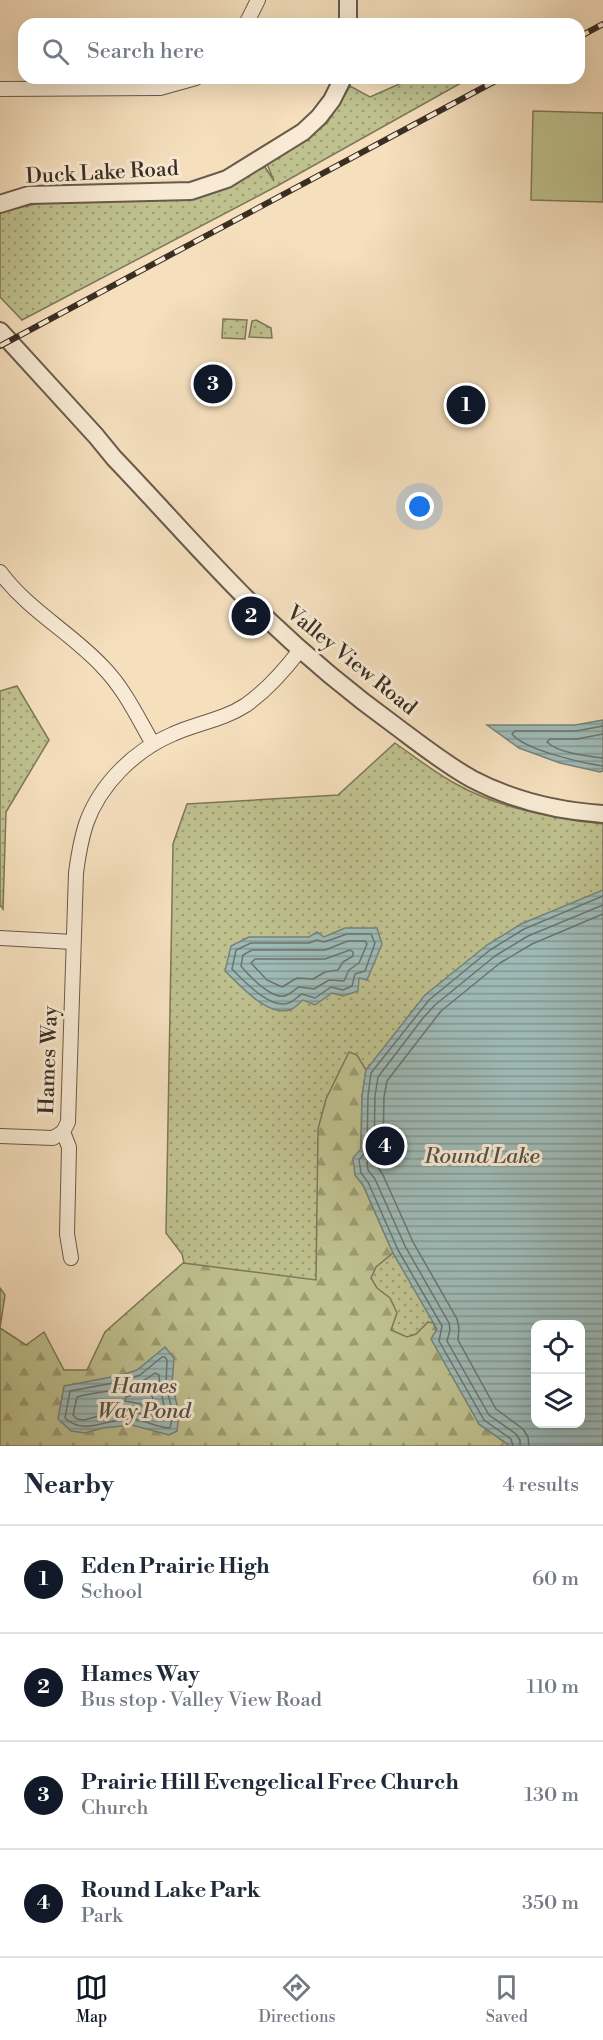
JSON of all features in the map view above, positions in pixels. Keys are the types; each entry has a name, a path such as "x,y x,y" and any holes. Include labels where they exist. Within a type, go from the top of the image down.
{"street":[{"path":"249,18 258,0"},
{"path":"348,0 348,18"},
{"path":"0,89 160,88 174,84"},
{"name":"Duck Lake Road","path":"0,204 29,195 191,191 227,179 303,132 332,100 340,84"},
{"name":"Valley View Road","path":"0,332 248,601 300,650 391,723 473,779 510,795 539,804 603,814"},
{"path":"0,572 25,600 102,665 115,680 153,744"},
{"name":"Hames Way","path":"71,1258 67,1234 69,1147 63,1132 68,1122 76,873 87,822 112,779 130,761 153,744 174,733 222,718 245,706 273,682 300,650"},
{"path":"0,938 73,942"},
{"path":"0,1136 53,1138 63,1132"}],"green space":[{"path":"399,84 459,84 277,186 22,320 0,297 0,212 45,202 188,199 265,167 274,181 267,164 327,123 350,86 370,97"},
{"path":"533,111 603,113 603,202 531,200"},
{"path":"223,319 247,320 245,339 222,338"},
{"path":"256,320 271,328 272,338 249,337 252,321"},
{"path":"17,686 49,740 6,812 3,909 0,905 0,691"},
{"path":"395,743 473,793 528,811 603,824 603,1446 226,1446 182,1254 166,1233 173,844 187,804 338,795"},
{"path":"349,1052 357,1055 366,1070 362,1096 361,1149 355,1175 363,1185 393,1253 376,1267 371,1278 377,1288 390,1298 397,1313 391,1330 407,1337 416,1334 428,1322 433,1323 479,1424 510,1446 0,1446 0,1328 26,1345 44,1332 64,1370 87,1370 105,1332 183,1263 316,1280 318,1129 326,1099"},
{"path":"0,1288 5,1295 0,1328"}],"water":[{"path":"603,720 603,771 600,772 560,763 519,748 487,725 575,725"},
{"name":"Round Lake","path":"603,890 603,1446 510,1446 479,1424 431,1339 437,1329 393,1253 363,1185 355,1175 353,1158 361,1149 362,1096 366,1070 425,995 487,945 521,924"},
{"path":"345,928 377,928 382,944 367,980 359,978 358,991 343,996 332,993 315,1005 303,1000 292,1009 283,1011 265,1005 256,999 225,971 231,946 249,937 309,937 317,932 324,937"},
{"name":"Hames Way Pond","path":"165,1347 174,1358 172,1384 179,1413 177,1431 169,1435 132,1425 103,1428 85,1433 71,1431 58,1419 64,1386 137,1370"}],"railway":[{"path":"585,34 603,24"},
{"path":"0,346 490,84"}],"place":[{"name":"Prairie Hill Evengelical Free Church","path":"213,384"},
{"name":"Eden Prairie High","path":"466,405"},
{"name":"Hames Way","path":"251,616"},
{"name":"Round Lake Park","path":"385,1146"}]}
